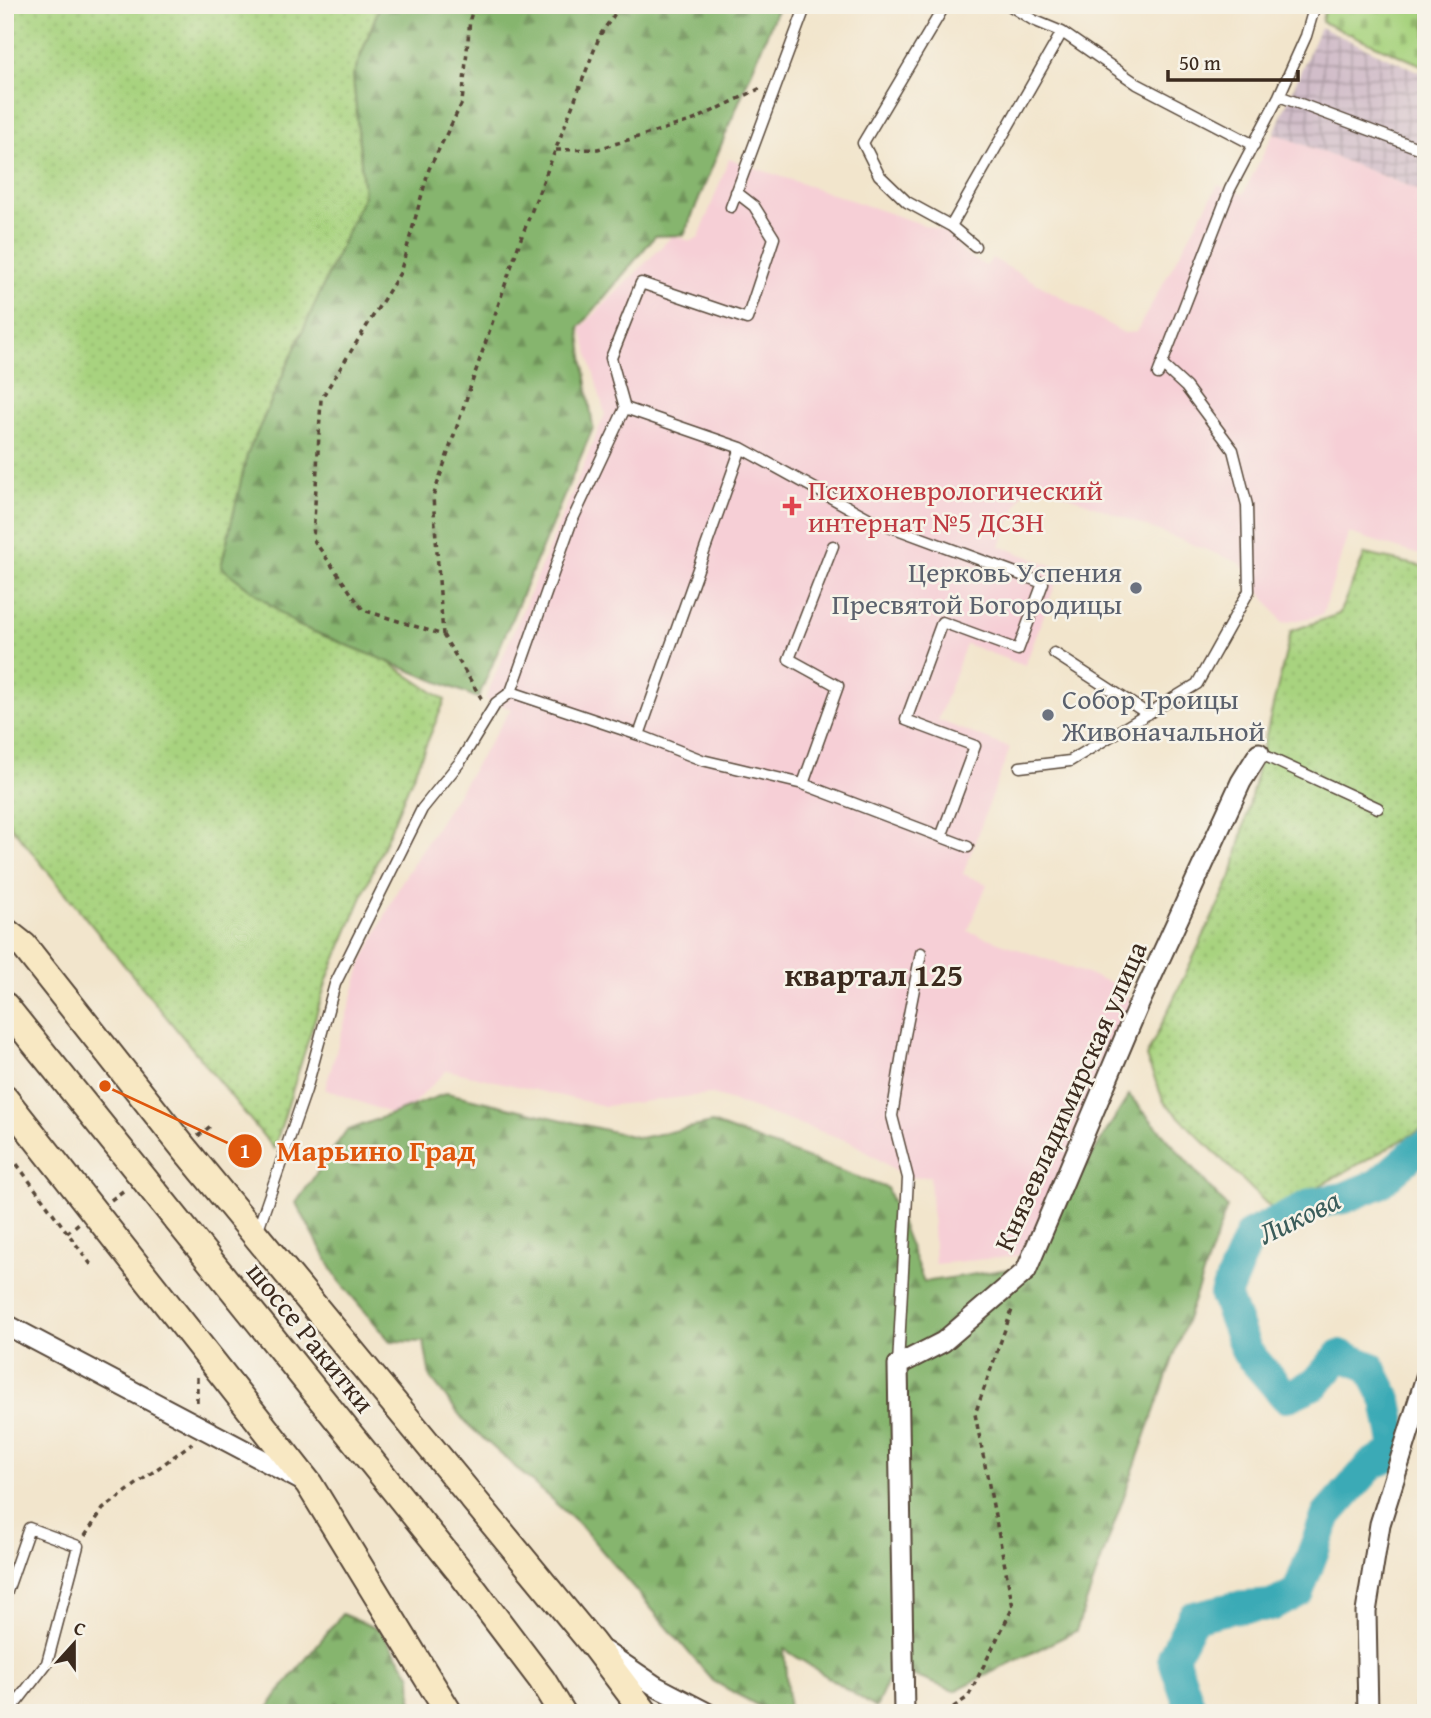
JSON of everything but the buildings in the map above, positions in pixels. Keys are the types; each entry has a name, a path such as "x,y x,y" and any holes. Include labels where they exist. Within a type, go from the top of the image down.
{"street":[{"name":"Князевладимирская улица","path":"898,1365 943,1342 1026,1271 1139,1004 1241,782 1259,753"},
{"path":"5,931 24,946 256,1235 592,1643 645,1713"},
{"name":"шоссе Ракитки","path":"5,1006 458,1569 542,1680 562,1713"},
{"path":"5,1099 309,1484 449,1713"},
{"path":"5,1324 309,1484"},
{"path":"898,1365 904,1713"},
{"path":"1368,1713 1366,1612 1380,1524 1426,1377"},
{"path":"592,1643 657,1687 707,1713"}],"lane":[{"path":"731,207 806,5"},
{"path":"945,5 863,143 878,175 907,202 951,226 975,246"},
{"path":"1009,5 1033,20 1062,32 1136,84 1254,145"},
{"path":"1020,767 1070,761 1197,684 1249,591 1247,505 1233,450 1186,387 1160,370 1230,189 1279,96 1306,36 1315,5"},
{"path":"951,226 1062,32"},
{"path":"1279,96 1426,152"},
{"path":"256,1235 306,1090 334,985 422,810 460,762 496,704 511,692 571,523 625,408 611,358 640,283 747,318 774,237 754,206 736,192"},
{"path":"625,408 741,448 870,519 1043,583 1018,650 942,622 906,720 975,746 941,836"},
{"path":"639,735 741,448"},
{"path":"803,785 838,686 789,659 833,546"},
{"path":"1054,653 1148,713"},
{"path":"511,692 639,735 702,760 803,785 968,847"},
{"path":"1259,753 1378,808"},
{"path":"898,1365 908,1178 892,1116 921,953"},
{"path":"5,1597 29,1528 78,1546 47,1663 10,1713"},
{"path":"5,1699 16,1703"}],"path":[{"path":"443,635 363,610 313,539 321,399 400,273 429,169 462,103 470,19 474,5"},
{"path":"490,713 443,635 433,497 520,241 600,35 621,5"},
{"path":"556,150 598,149 694,120 778,80"},
{"path":"5,1148 92,1266"},
{"path":"945,1713 968,1697 1013,1607 975,1414 1026,1271"}],"shaded area":[{"path":"1320,27 1426,75 1426,193 1274,133"},
{"name":"Психоневрологический интернат №5 ДСЗН","path":"1274,133 1426,193 1426,557 1349,533 1322,615 1283,623 1240,563 1028,480 1000,546 1061,569 1025,666 966,644 938,720 1010,748 963,874 987,884 968,931 1126,988 1132,1009 1026,1255 935,1264 930,1176 908,1178 851,1142 711,1094 605,1106 447,1070 400,1117 325,1089 362,963 401,883 511,709 485,699 605,414 581,328 672,236 691,241 699,237 729,159 951,234 965,254 986,266 992,258 1124,333 1136,332 1218,185 1243,194"}],"green space":[{"path":"5,5 380,5 353,76 364,195 247,455 297,625 385,660 445,700 328,977 274,1149 5,819"},
{"path":"380,5 779,5 684,235 655,236 579,328 593,428 478,698 297,625 221,567 247,455 364,195 353,76"},
{"path":"1325,5 1426,5 1426,67 1322,22"},
{"path":"1365,554 1426,567 1426,1127 1274,1211 1164,1102 1146,1057 1232,876 1291,631 1339,614"},
{"path":"447,1093 640,1138 712,1123 887,1188 924,1282 1023,1267 1129,1095 1227,1207 1076,1631 954,1691 893,1668 876,1708 784,1649 789,1713 771,1713 713,1681 581,1526 466,1423 430,1377 424,1342 390,1341 338,1280 296,1203 346,1131"},
{"path":"342,1614 380,1630 411,1675 412,1713 267,1713 272,1701"},
{"path":"1426,1640 1426,1713 1415,1713"}],"waterway":[{"name":"Ликова","path":"1192,1713 1173,1657 1193,1617 1232,1608 1274,1605 1298,1592 1327,1515 1372,1464 1397,1453 1387,1401 1370,1367 1340,1355 1316,1383 1286,1397 1247,1352 1225,1295 1250,1235 1314,1203 1344,1198 1378,1184 1416,1151 1426,1146"}],"place":[{"name":"Психоневрологический интернат №5 ДСЗН","path":"792,506"},
{"name":"Церковь Успения Пресвятой Богородицы","path":"1136,588"},
{"name":"Собор Троицы Живоначальной","path":"1048,715"},
{"name":"Марьино Град","path":"105,1086"}],"district":[{"name":"квартал 125","path":"874,975"}]}
